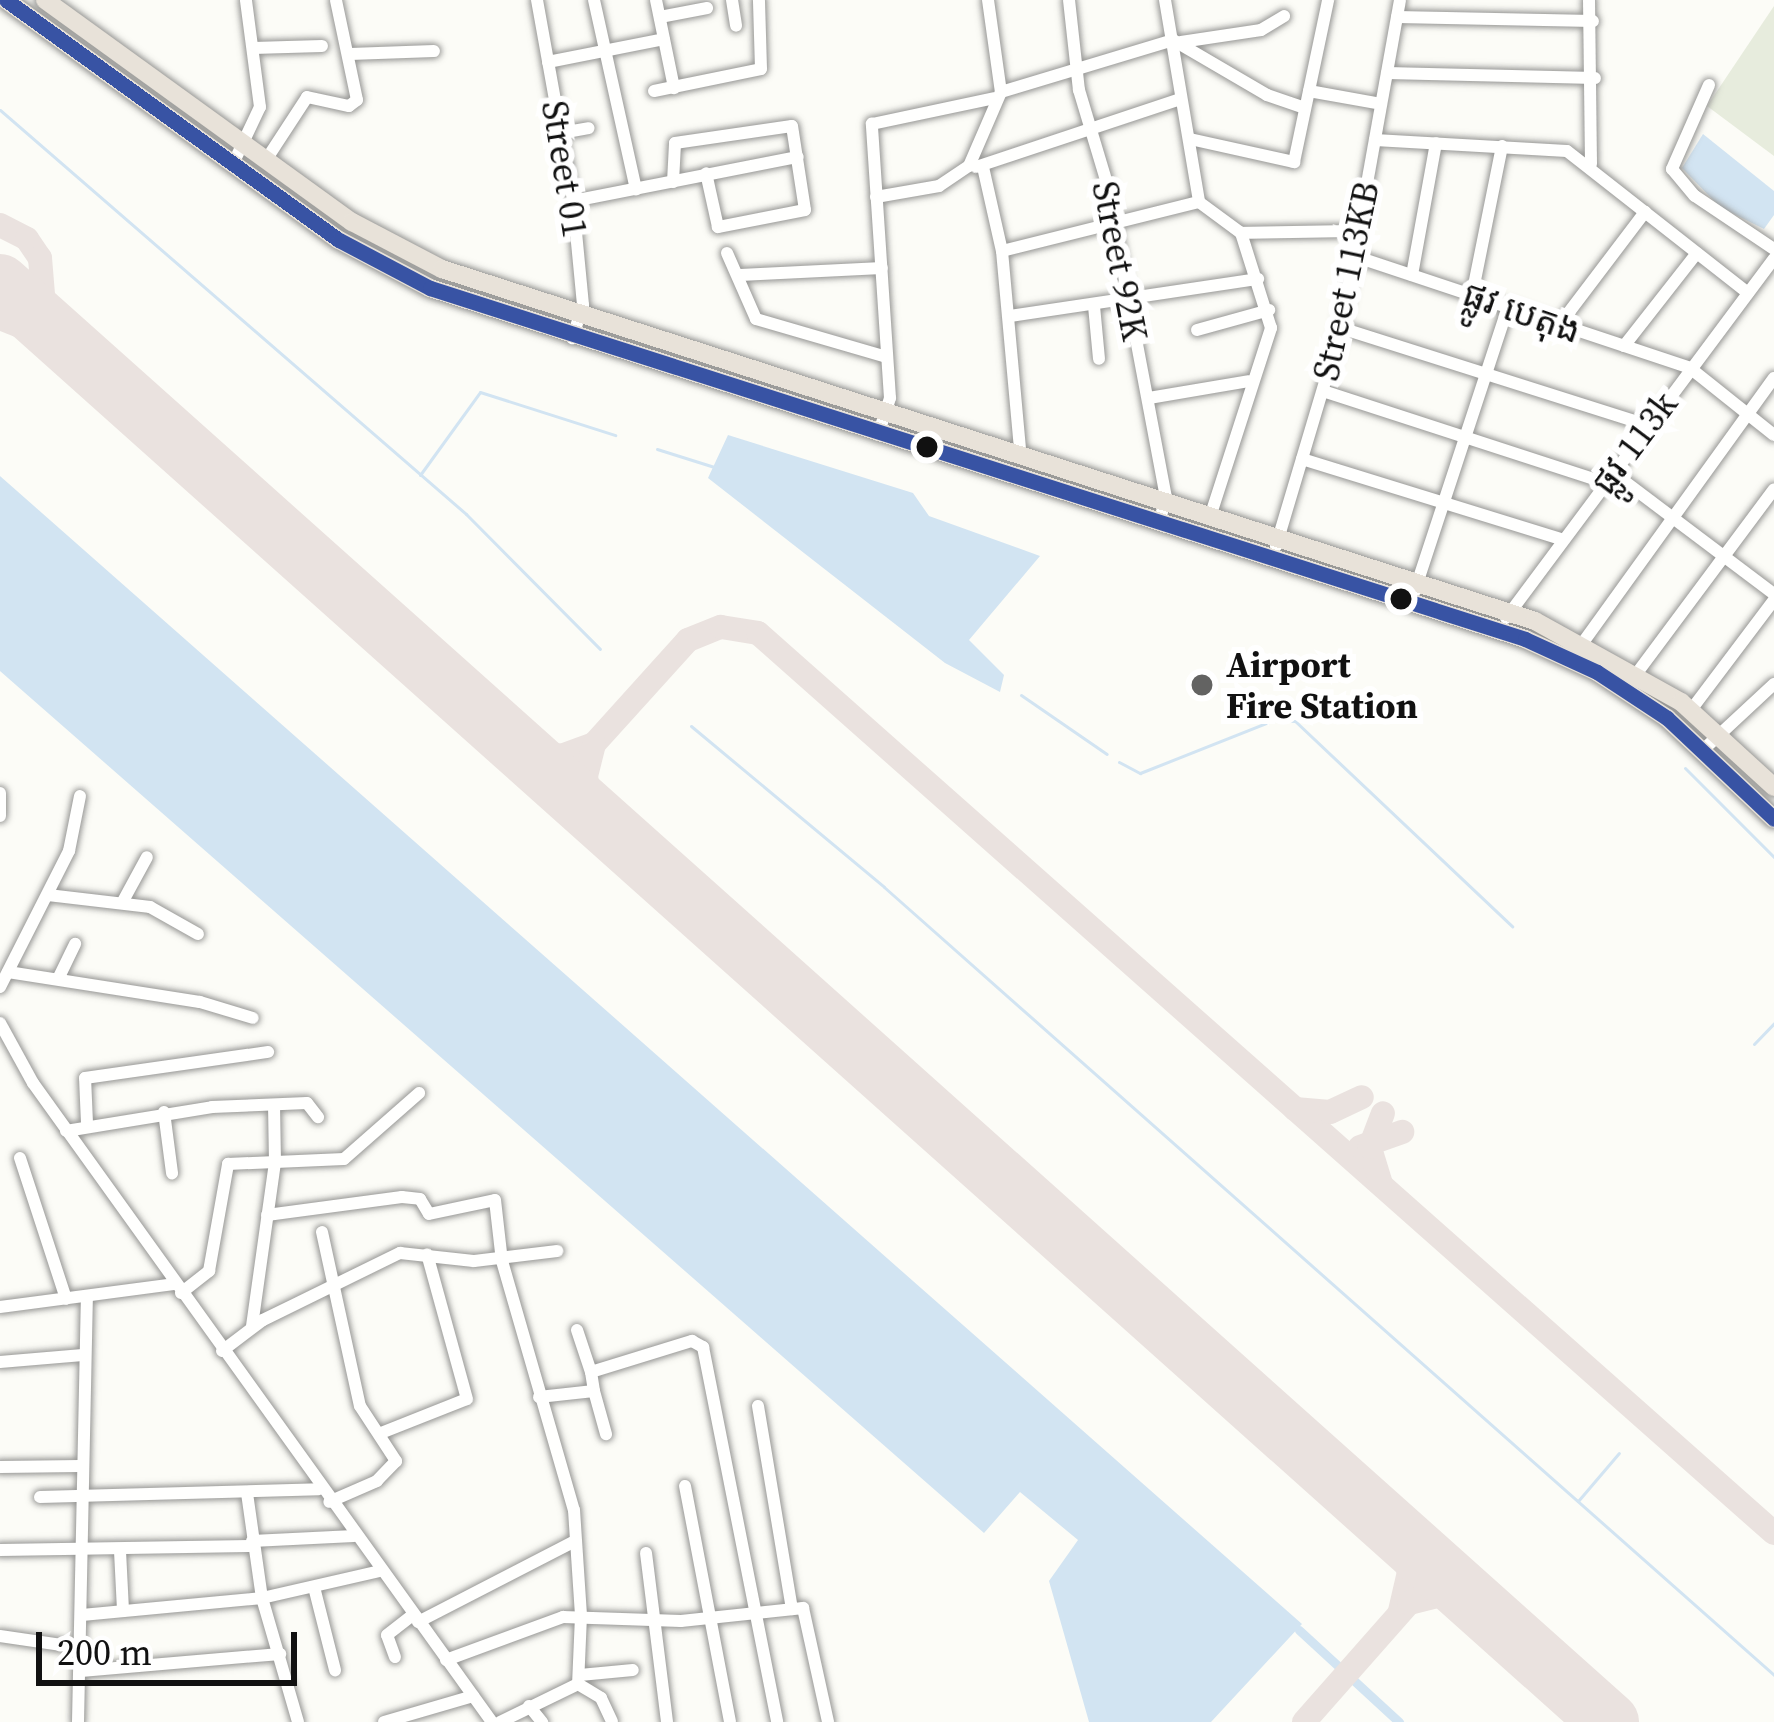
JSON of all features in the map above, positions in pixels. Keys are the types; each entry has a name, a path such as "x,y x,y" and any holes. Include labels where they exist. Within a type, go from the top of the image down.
{"highway":[{"path":"6,0 367,257 454,298 572,338 881,425 1414,592 1509,611 1582,640 1636,673 1691,710 1774,787"},
{"path":"44,0 266,160 414,255 881,425 1021,458 1162,513 1210,517 1275,548"},
{"path":"1414,592 1574,660 1704,748 1772,814"}],"street":[{"path":"233,164 246,146 260,107 246,0"},
{"path":"266,160 307,98 354,105 350,54 336,0"},
{"name":"Street 01","path":"537,0 573,201 579,318 572,338"},
{"path":"594,0 637,189"},
{"path":"656,0 674,88"},
{"path":"732,0 736,26"},
{"path":"654,92 764,66 759,0"},
{"path":"988,0 998,95 976,166 1002,251 1021,458"},
{"name":"Street 92K","path":"1069,0 1076,67 1115,224 1149,398 1162,513"},
{"path":"1165,0 1177,41 1180,99 1199,202 1241,233 1269,310 1269,341 1249,381 1210,517"},
{"path":"1190,139 1292,164 1328,0"},
{"name":"Street 113KB","path":"1275,548 1341,328 1400,0"},
{"path":"1589,0 1594,78 1591,164"},
{"path":"660,17 707,8"},
{"path":"881,425 887,357 872,124 998,95 1076,67 1177,41 1261,30 1284,16"},
{"path":"1396,17 1593,21"},
{"path":"548,62 664,39"},
{"path":"1177,41 1267,95 1305,108"},
{"path":"253,48 322,46"},
{"path":"350,54 434,51"},
{"path":"1387,73 1594,78"},
{"path":"1709,85 1672,169 1695,196 1774,249"},
{"path":"1309,91 1381,104"},
{"path":"876,197 939,187 976,166 1180,99"},
{"path":"673,182 670,147 788,125 805,210 722,227 706,173"},
{"path":"561,133 589,128"},
{"path":"1375,140 1567,151 1591,164 1748,293"},
{"path":"1412,275 1436,142"},
{"path":"1472,295 1502,146"},
{"path":"573,201 798,157"},
{"path":"1002,251 1199,202"},
{"path":"1560,324 1645,212"},
{"path":"1241,233 1359,231"},
{"path":"727,253 756,319 887,357"},
{"path":"1624,346 1697,253"},
{"name":"ផ្លូវ បេតុង","path":"1354,256 1690,368"},
{"name":"ផ្លូវ 113k","path":"1502,631 1509,611 1560,538 1748,293 1768,279 1774,259"},
{"path":"740,275 882,268"},
{"path":"1010,316 1258,279"},
{"path":"1094,306 1099,359"},
{"path":"1414,592 1508,307"},
{"path":"1198,329 1269,310"},
{"path":"1341,328 1648,424"},
{"path":"1690,368 1774,435"},
{"path":"1574,660 1582,640 1670,515 1774,378"},
{"path":"1149,398 1249,381"},
{"path":"1323,392 1465,439 1608,477 1670,515 1774,597 1691,710"},
{"path":"1302,459 1560,538"},
{"path":"1636,673 1774,489"},
{"path":"1704,748 1774,684"},
{"path":"0,793 0,816"},
{"path":"0,987 69,851 80,796"},
{"path":"122,903 147,857"},
{"path":"48,895 150,907 198,934"},
{"path":"59,977 75,944"},
{"path":"8,972 59,977 253,1018"},
{"path":"0,1023 66,1131 319,1489 496,1722 579,1679 633,1670"},
{"path":"86,1123 85,1078 268,1052"},
{"path":"0,1307 178,1289 209,1271 228,1164 350,1156 419,1093"},
{"path":"66,1131 86,1123 164,1112 307,1102 318,1117"},
{"path":"252,1326 275,1162 274,1105"},
{"path":"164,1112 172,1173"},
{"path":"20,1158 66,1299"},
{"path":"267,1215 402,1197 420,1198 431,1214 492,1199 502,1261 574,1510 579,1679"},
{"path":"322,1232 360,1406 381,1433 395,1465 329,1502"},
{"path":"222,1351 252,1326 400,1253 502,1261 557,1251"},
{"path":"381,1433 467,1396 427,1254"},
{"path":"78,1722 87,1296"},
{"path":"577,1330 606,1434"},
{"path":"591,1372 692,1341 703,1347 759,1612 777,1722"},
{"path":"0,1362 83,1355"},
{"path":"539,1397 594,1391"},
{"path":"758,1406 792,1609"},
{"path":"0,1467 80,1466"},
{"path":"685,1486 730,1722"},
{"path":"40,1496 319,1489"},
{"path":"247,1492 262,1598 298,1722"},
{"path":"0,1550 120,1551 354,1536"},
{"path":"395,1657 387,1635 574,1541"},
{"path":"120,1551 123,1611"},
{"path":"646,1553 659,1621 667,1722"},
{"path":"82,1615 262,1598 380,1571"},
{"path":"314,1587 334,1670"},
{"path":"446,1660 512,1631 580,1616 659,1621 792,1609 807,1613 828,1722"},
{"path":"0,1636 82,1648"},
{"path":"81,1671 280,1654"},
{"path":"579,1679 601,1698 607,1721"},
{"path":"384,1722 438,1717 473,1696"},
{"path":"529,1706 542,1722"}],"shaded area":[{"path":"1774,6 1774,156 1707,106"}],"water":[{"path":"1703,134 1774,191 1774,215 1764,229 1720,207 1682,168"},
{"path":"728,435 913,493 929,516 1040,556 969,640 1004,675 1000,692 945,663 708,478"},
{"path":"0,476 1302,1624 1211,1722 1089,1722 1049,1581 1078,1540 1020,1492 984,1533 0,671"}],"waterway":[{"path":"0,110 466,514 600,649"},
{"path":"420,475 480,392 615,435"},
{"path":"657,449 714,467"},
{"path":"1021,695 1107,754"},
{"path":"1119,762 1140,773 1274,720 1295,721 1512,926"},
{"path":"691,726 884,887 1774,1675"},
{"path":"1685,768 1774,857"},
{"path":"1754,1044 1774,1023"},
{"path":"1578,1501 1619,1453"},
{"path":"1299,1630 1399,1722"}],"taxiway":[{"path":"0,225 27,239 40,258 44,307 62,339"},
{"path":"0,318 68,345"},
{"path":"518,747 561,756 594,744 688,640 721,627 758,633 1774,1533"},
{"path":"593,813 586,776 594,744"},
{"path":"1295,1109 1330,1112 1362,1097"},
{"path":"1381,1184 1370,1147 1383,1113"},
{"path":"1360,1147 1402,1132"},
{"path":"1394,1530 1409,1572 1400,1610"},
{"path":"1304,1722 1409,1603 1441,1595 1477,1604"}],"runway":[{"path":"0,284 1609,1722"}],"transit line":[{"path":"6,0 339,240 430,288 1525,639 1597,672 1667,718 1774,819"}],"place":[{"name":"Airport Fire Station","path":"1202,685"}]}
